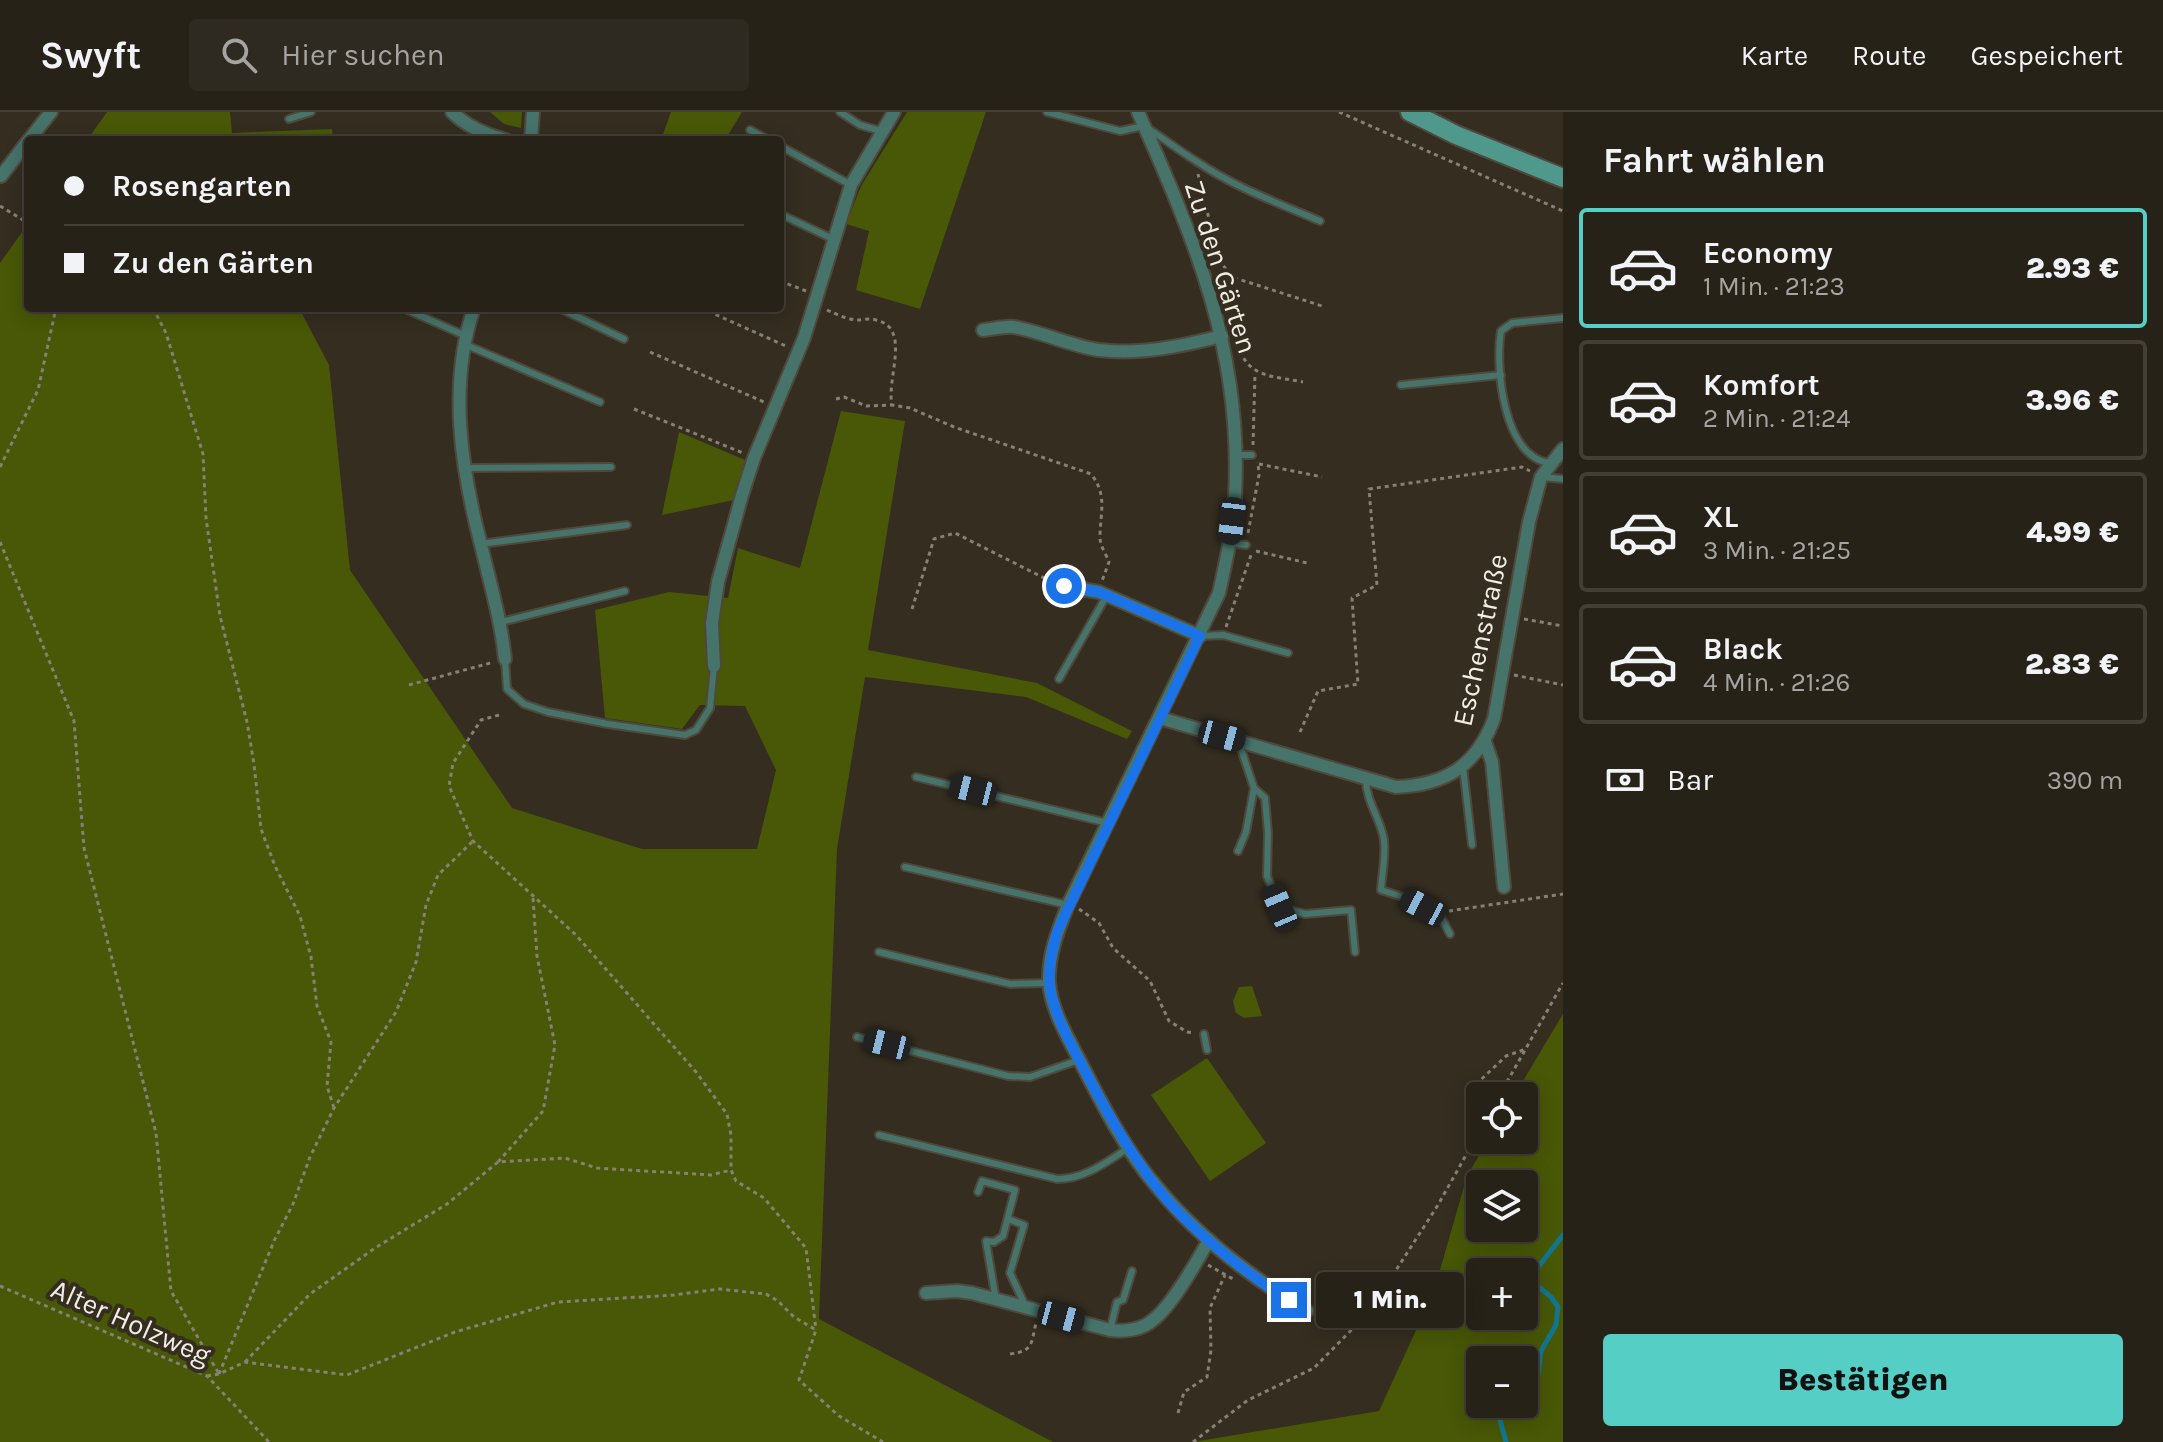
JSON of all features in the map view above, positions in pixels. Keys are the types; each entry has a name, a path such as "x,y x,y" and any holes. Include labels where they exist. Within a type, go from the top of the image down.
{"main road":[{"path":"1410,112 1495,152 1563,178"}],"street":[{"path":"31,136 51,112"},
{"path":"452,112 492,136"},
{"path":"531,136 533,112"},
{"path":"714,666 712,623 718,582 754,458 799,351 851,185 894,112"},
{"name":"Zu den Gärten","path":"1138,112 1201,263 1222,336 1231,386 1236,454 1235,498 1230,543 1219,593 1068,905 1057,932 1049,983 1053,1001 1079,1060 1156,1187 1209,1240 1270,1289 1307,1311"},
{"path":"1,176 24,145"},
{"path":"473,312 465,340 460,401 465,468 480,544 501,622 505,659"},
{"path":"983,330 1013,327 1071,344 1133,352 1222,336"},
{"name":"Eschenstraße","path":"1160,718 1396,787 1439,779 1463,767 1485,742 1494,719 1529,522 1541,477 1563,449"},
{"path":"1064,586 1103,593 1200,636"},
{"path":"1485,742 1492,762 1504,887"},
{"path":"926,1293 957,1291 1110,1330 1130,1330 1153,1321 1209,1240"}],"lane":[{"path":"289,119 311,112"},
{"path":"840,112 860,125 881,131"},
{"path":"1047,112 1120,131 1144,126 1195,161 1243,188 1320,221"},
{"path":"750,130 761,136"},
{"path":"784,148 851,185"},
{"path":"784,216 833,239"},
{"path":"411,312 600,402"},
{"path":"567,312 624,339"},
{"path":"1549,463 1539,461 1515,435 1507,418 1499,344 1501,331 1512,323 1563,318"},
{"path":"1401,385 1501,375"},
{"path":"1236,454 1252,455"},
{"path":"465,468 611,467"},
{"path":"1541,477 1563,479"},
{"path":"480,544 627,525"},
{"path":"1230,543 1246,545"},
{"path":"501,622 625,591"},
{"path":"1059,679 1103,593"},
{"path":"1200,636 1223,635 1288,653"},
{"path":"505,659 507,689 524,704 608,724 673,735 685,735 696,730 703,720 713,697 714,666"},
{"path":"1238,740 1254,788 1246,832 1238,851"},
{"path":"1463,767 1472,845"},
{"path":"916,777 1108,823"},
{"path":"1366,780 1366,793 1384,836 1385,862 1381,890 1440,915 1450,934"},
{"path":"1254,788 1265,798 1267,876 1280,907 1305,914 1351,910 1355,952"},
{"path":"905,867 1068,905"},
{"path":"879,952 1010,984 1049,983"},
{"path":"1204,1034 1207,1050"},
{"path":"857,1037 1008,1076 1030,1077 1079,1060"},
{"path":"879,1135 1057,1179 1087,1175 1130,1147"},
{"path":"978,1192 982,1181 1015,1190 1003,1236 994,1242 986,1241 996,1300"},
{"path":"1008,1219 1024,1225 1010,1273 1033,1310"},
{"path":"1110,1330 1117,1302 1123,1300 1132,1271"}],"path":[{"path":"1339,112 1563,211"},
{"path":"1195,161 1219,260 1232,277 1242,355 1255,373 1303,382"},
{"path":"0,206 24,221"},
{"path":"1232,277 1322,306"},
{"path":"784,283 847,318 876,319 888,325 896,335 889,391 892,405"},
{"path":"0,467 38,390 55,312"},
{"path":"155,312 166,333 203,454 206,518 218,600 247,722 261,829 300,916 311,957 317,1006 331,1042 327,1086 334,1108"},
{"path":"710,312 799,351"},
{"path":"650,352 775,407"},
{"path":"1255,373 1252,455 1259,464 1322,477"},
{"path":"836,399 844,397 866,406 910,408 941,422 1091,474 1098,483 1104,505 1100,541 1109,562 1103,593"},
{"path":"634,409 754,458"},
{"path":"1246,545 1259,464"},
{"path":"1300,732 1318,691 1358,684 1352,598 1377,585 1369,489 1522,467 1541,477"},
{"path":"912,609 934,539 955,533 1036,576 1064,586"},
{"path":"0,542 74,721 84,848 156,1133 171,1291 219,1374"},
{"path":"1223,635 1251,550 1307,563"},
{"path":"1512,616 1563,626"},
{"path":"409,685 505,659"},
{"path":"1502,673 1563,685"},
{"path":"499,715 481,720 453,763 449,786 473,841 576,935 696,1072 727,1114 731,1135 731,1170 736,1181 764,1198 806,1248 816,1330 799,1380 839,1416 883,1442"},
{"path":"219,1374 274,1241 293,1204 310,1157 334,1108 396,1012 416,962 426,905 438,875 473,841"},
{"path":"1458,908 1563,894"},
{"path":"207,1376 245,1362 310,1294 375,1248 447,1204 498,1162 543,1111 555,1045 537,956 533,897"},
{"path":"1068,905 1078,908 1099,923 1113,948 1150,981 1169,1021 1187,1032 1204,1034"},
{"path":"1507,1082 1563,983"},
{"path":"1478,1082 1506,1056 1526,1049"},
{"path":"1193,1442 1248,1400 1314,1368 1369,1312 1438,1205 1467,1154"},
{"path":"498,1162 565,1158 597,1168 711,1175 731,1170"},
{"path":"1198,1259 1240,1281"},
{"path":"1178,1413 1184,1392 1207,1377 1211,1350 1210,1308 1225,1275"},
{"name":"Alter Holzweg","path":"0,1286 207,1376 269,1442"},
{"path":"245,1362 347,1375 455,1332 558,1302 719,1289 766,1294 816,1330"},
{"path":"1010,1354 1024,1352 1031,1346 1033,1310"}],"green space":[{"path":"107,112 230,112 232,133 332,129 333,136 90,136"},
{"path":"490,112 522,112 521,128 504,124"},
{"path":"671,112 742,112 727,136 662,136"},
{"path":"907,112 986,112 920,309 856,290 869,231 846,224 861,186"},
{"path":"24,230 24,312 301,312 329,365 350,570 512,808 642,849 757,849 776,770 745,706 700,705 682,729 605,718 595,610 669,592 728,598 738,548 800,568 841,411 905,421 868,650 1037,683 1132,731 1127,739 1026,697 865,677 837,849 819,1319 1053,1442 0,1442 0,263"},
{"path":"679,432 745,460 734,500 662,515"},
{"path":"1252,986 1262,1016 1244,1018 1236,1013 1233,1001 1239,987"},
{"path":"1563,1014 1563,1442 1193,1442 1379,1411 1434,1291 1466,1179 1466,1242 1538,1242 1538,1170 1470,1170 1480,1154 1538,1154 1538,1082 1522,1082"},
{"path":"1207,1058 1266,1143 1210,1181 1151,1095"}],"waterway":[{"path":"1538,1375 1541,1351 1556,1325 1558,1307 1534,1283 1535,1271 1563,1235"},
{"path":"1501,1418 1506,1442"}],"route":[{"path":"1064,586 1099,592 1200,636 1057,932 1049,983 1053,1001 1089,1079 1156,1187 1209,1240 1270,1289 1289,1300"}]}
